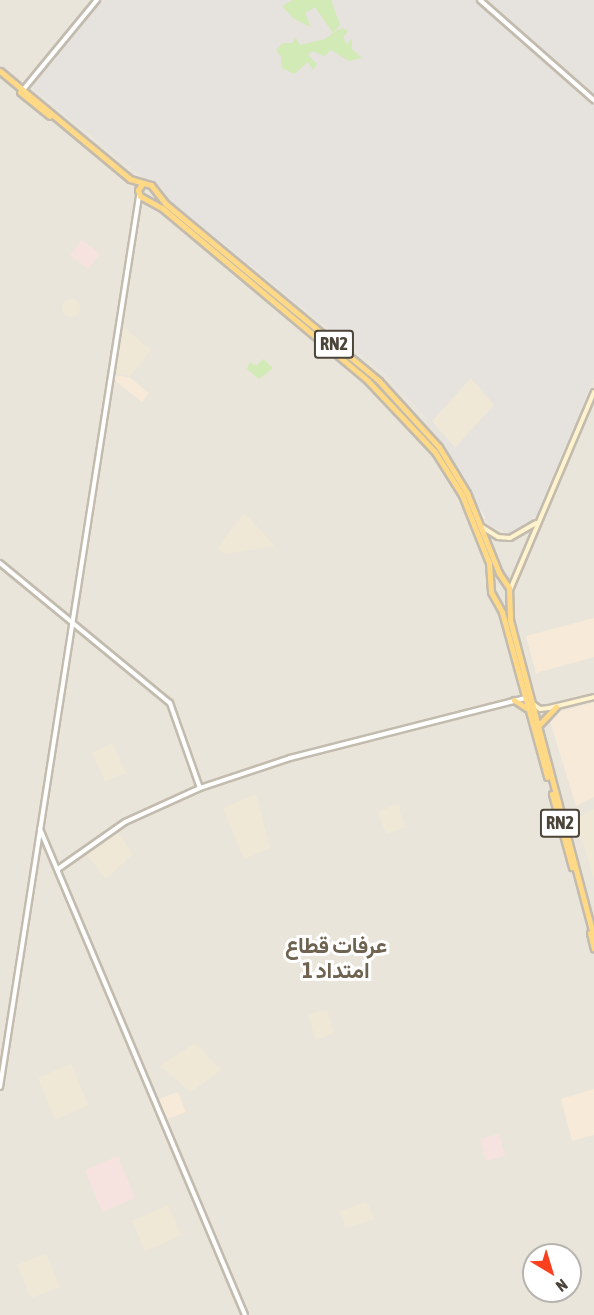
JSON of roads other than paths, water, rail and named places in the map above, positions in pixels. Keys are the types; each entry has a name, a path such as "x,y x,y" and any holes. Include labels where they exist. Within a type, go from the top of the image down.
{"highway":[{"name":"RN2","path":"0,73 130,178 142,184"},
{"name":"RN2","path":"0,73 142,195 385,395 429,443 470,514 491,570 493,586"},
{"path":"142,184 152,187 152,194 142,195 142,184"},
{"name":"RN2","path":"152,187 166,204 403,404 448,461 483,528 504,582"},
{"path":"504,582 509,593 497,599 492,594 493,586 504,582"},
{"name":"RN2","path":"509,593 510,620 594,937"},
{"name":"RN2","path":"497,599 594,949"},
{"path":"514,700 528,709"},
{"path":"539,725 556,707"}],"main road":[{"path":"509,593 514,576 594,392"},
{"path":"470,514 483,528 498,537 510,537 524,533 538,520"},
{"path":"504,582 514,576"},
{"path":"525,698 540,708 556,707 594,697"}],"street":[{"path":"23,90 97,0"},
{"path":"480,0 594,100"},
{"path":"0,1087 142,195"},
{"path":"0,563 170,703 200,788"},
{"path":"58,869 125,822 200,788 290,758 525,698"},
{"path":"40,829 245,1315"},
{"path":"37,848 46,844"}],"district":[{"name":"عرفات قطاع 1 امتداد","path":"336,958"}]}
